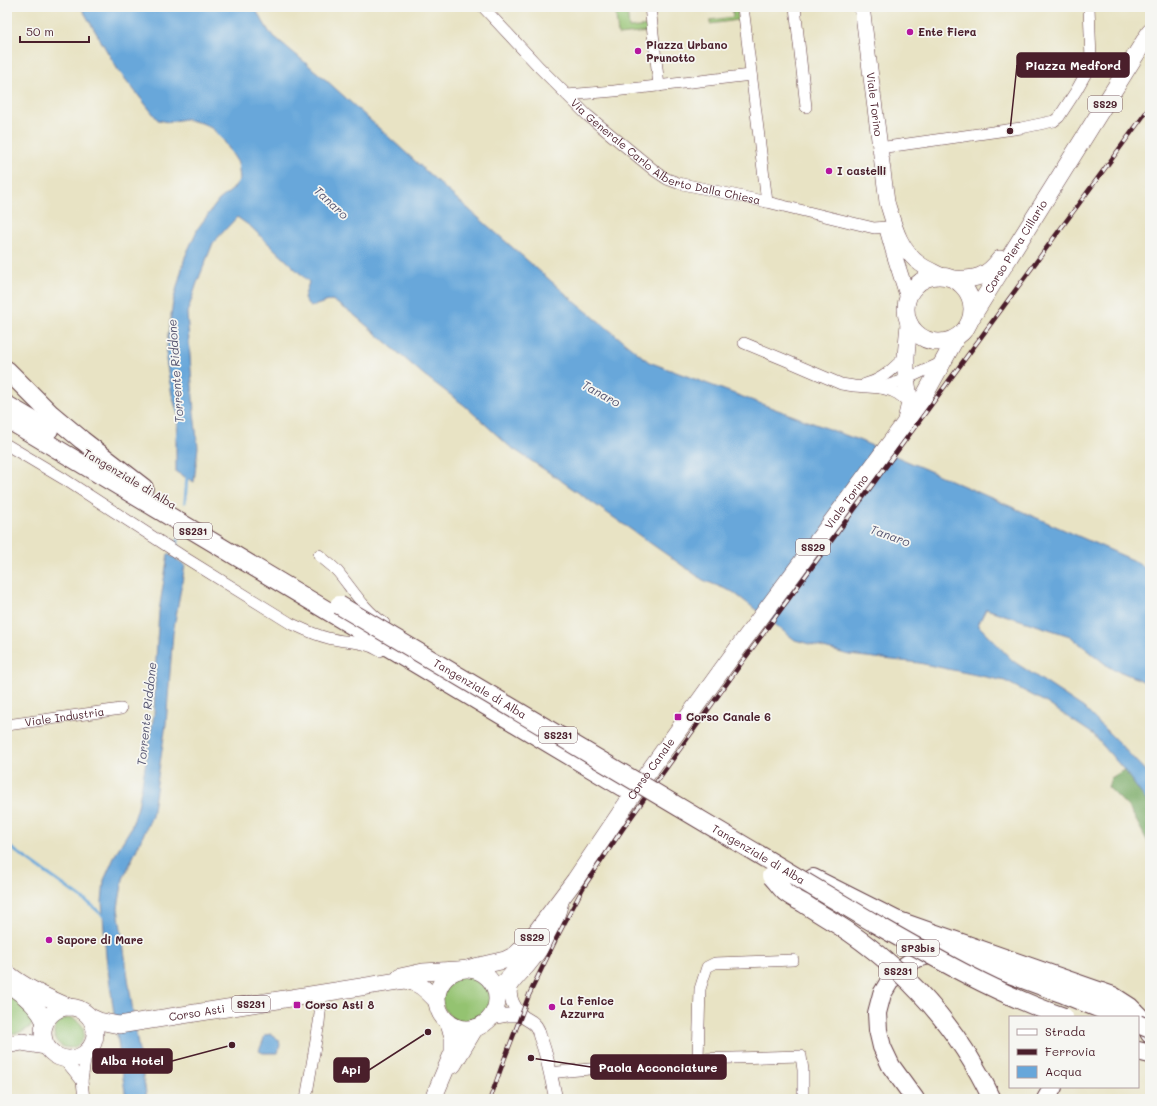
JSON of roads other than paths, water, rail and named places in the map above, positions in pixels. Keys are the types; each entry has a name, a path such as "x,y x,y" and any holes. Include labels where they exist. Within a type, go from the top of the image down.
{"highway":[{"path":"7,370 50,414 144,488"},
{"name":"Tangenziale di Alba","path":"7,405 144,488 336,610"},
{"name":"Tangenziale di Alba","path":"7,420 336,610 775,870 982,982 1018,999 1061,1016"},
{"path":"7,425 53,447"},
{"name":"Tangenziale di Alba","path":"775,870 867,932 976,992 1029,1016"},
{"name":"SS231","path":"992,1099 975,1065 962,1044 909,981 884,959 849,932 786,892 775,870 799,870 896,920 1113,996 1139,1016"},
{"path":"915,1099 891,1066 882,1047 878,1030 877,1013 882,994 891,979 902,968 916,958 934,954 958,955 1061,993 1118,1016"},
{"name":"SS231","path":"1139,1016 1150,1034"},
{"path":"1139,1024 1150,1029"},
{"path":"1139,1040 1150,1043"},
{"path":"1139,1051 1150,1054"},
{"path":"1139,1061 1150,1063"},
{"path":"1046,1099 1052,1088"}],"main road":[{"name":"Viale Torino","path":"862,7 879,148 887,202 895,230 911,256 921,264 948,277"},
{"name":"Corso Piera Cillario","path":"972,317 1150,32"},
{"name":"Corso Piera Cillario","path":"948,277 975,278 989,272 1033,209 1060,176"},
{"name":"Viale Torino","path":"887,202 887,227 908,298"},
{"path":"930,277 948,277 964,287 970,297 973,306 972,317 966,329 956,338 948,342 930,342 914,332 909,324 906,316 908,298 912,290 919,282 930,277"},
{"name":"Viale Torino","path":"906,422 910,403 906,379 906,356 909,324"},
{"name":"Viale Torino","path":"729,660 922,400 956,338"},
{"name":"Corso Canale","path":"464,969 505,960 515,955 527,944 575,880 644,778 729,660"},
{"name":"Corso Canale","path":"497,991 517,969 533,948 575,880"},
{"path":"437,1001 440,1012 448,1022 454,1026 468,1029 475,1028 484,1024 491,1018 497,1005 497,991 494,984 490,978 478,970 464,969"},
{"name":"Corso Asti","path":"369,985 423,972 464,969"},
{"name":"SS29","path":"437,1001 438,991 442,982 451,973 464,969"},
{"path":"7,973 30,989 69,1007"},
{"name":"Corso Asti","path":"121,1025 405,980 417,983 437,1001"},
{"path":"7,982 40,1011 44,1024 43,1040 46,1046 57,1057 65,1060"},
{"path":"15,1043 44,1024 49,1016 55,1011 61,1008 69,1007"},
{"name":"SS231","path":"69,1007 84,1011 90,1017 99,1021 121,1025"},
{"path":"90,1017 93,1022 96,1036 90,1049"},
{"path":"435,1096 453,1052 453,1036 448,1022"},
{"name":"SS231","path":"65,1060 79,1058 121,1025"},
{"path":"435,1096 475,1028"},
{"path":"15,1043 46,1046"}],"street":[{"name":"Via Generale Carlo Alberto Dalla Chiesa","path":"483,7 535,63 587,115 655,171 668,179 678,183 767,202 874,228 887,227"},
{"path":"650,7 659,86"},
{"path":"743,7 767,202"},
{"path":"795,7 806,107"},
{"path":"879,148 1021,128 1054,121 1059,117 1090,66 1089,7"},
{"path":"567,95 751,75"},
{"path":"744,343 842,384 892,390 910,403"},
{"path":"854,386 878,380 887,374 906,356"},
{"path":"881,388 906,379 943,362"},
{"path":"7,446 64,479 168,547 290,623 329,638 372,646 630,799"},
{"path":"319,555 337,570 360,601 374,616 387,625 644,778"},
{"name":"Viale Industria","path":"7,725 122,709"},
{"path":"556,1099 545,1048 537,1028 532,1022 521,1015 511,1000 510,994 511,988 538,955 555,926 562,902"},
{"path":"698,1059 700,989 707,967 715,963 793,960"},
{"path":"306,1099 319,1023 322,992"},
{"path":"491,1018 507,1015 521,1015"},
{"path":"84,1099 82,1080 90,1049"},
{"path":"550,1073 698,1059 801,1056 803,1070 803,1099"},
{"path":"65,1060 82,1080"}],"water":[{"name":"Tanaro","path":"81,7 254,7 270,33 325,79 449,192 575,302 649,362 861,441 1133,560 1150,572 1150,691 1143,681 1109,667 1070,636 986,609 978,625 1013,661 1084,708 1117,741 1150,776 1150,806 1124,770 1093,734 1045,702 1005,681 919,663 849,655 795,640 733,592 703,580 509,446 464,405 424,375 353,314 332,300 310,307 304,298 309,282 251,227 237,217 213,243 187,313 194,413 198,447 194,482 176,472 176,438 179,418 172,395 166,360 173,302 185,257 198,228 219,200 232,190 240,179 238,163 224,141 213,129 202,123 184,119 168,122 158,120 118,70"},
{"path":"168,554 185,565 173,633 166,724 152,816 123,879 118,908 147,1099 126,1099 106,956 102,902 104,880 117,851 131,828 138,807 154,715 159,611"},
{"path":"271,1034 279,1040 280,1045 278,1053 263,1053 259,1051 265,1035"}],"waterway":[{"name":"Torrente Riddone","path":"185,502 187,476"},
{"name":"Torrente Riddone","path":"174,562 178,540"},
{"path":"7,845 90,904 106,918"}],"railway":[{"path":"490,1099 529,995 583,888 622,830 740,665 1150,107"}],"place":[{"name":"Ente Fiera","path":"910,32"},
{"name":"Piazza Urbano Prunotto","path":"638,51"},
{"name":"Piazza Medford","path":"1010,131"},
{"name":"I castelli","path":"829,171"},
{"name":"Corso Canale 6","path":"678,717"},
{"name":"Sapore di Mare","path":"49,940"},
{"name":"Corso Asti 8","path":"297,1005"},
{"name":"La Fenice Azzurra","path":"552,1007"},
{"name":"Api","path":"428,1032"},
{"name":"Alba Hotel","path":"232,1045"},
{"name":"Paola Acconciature","path":"531,1058"}]}
